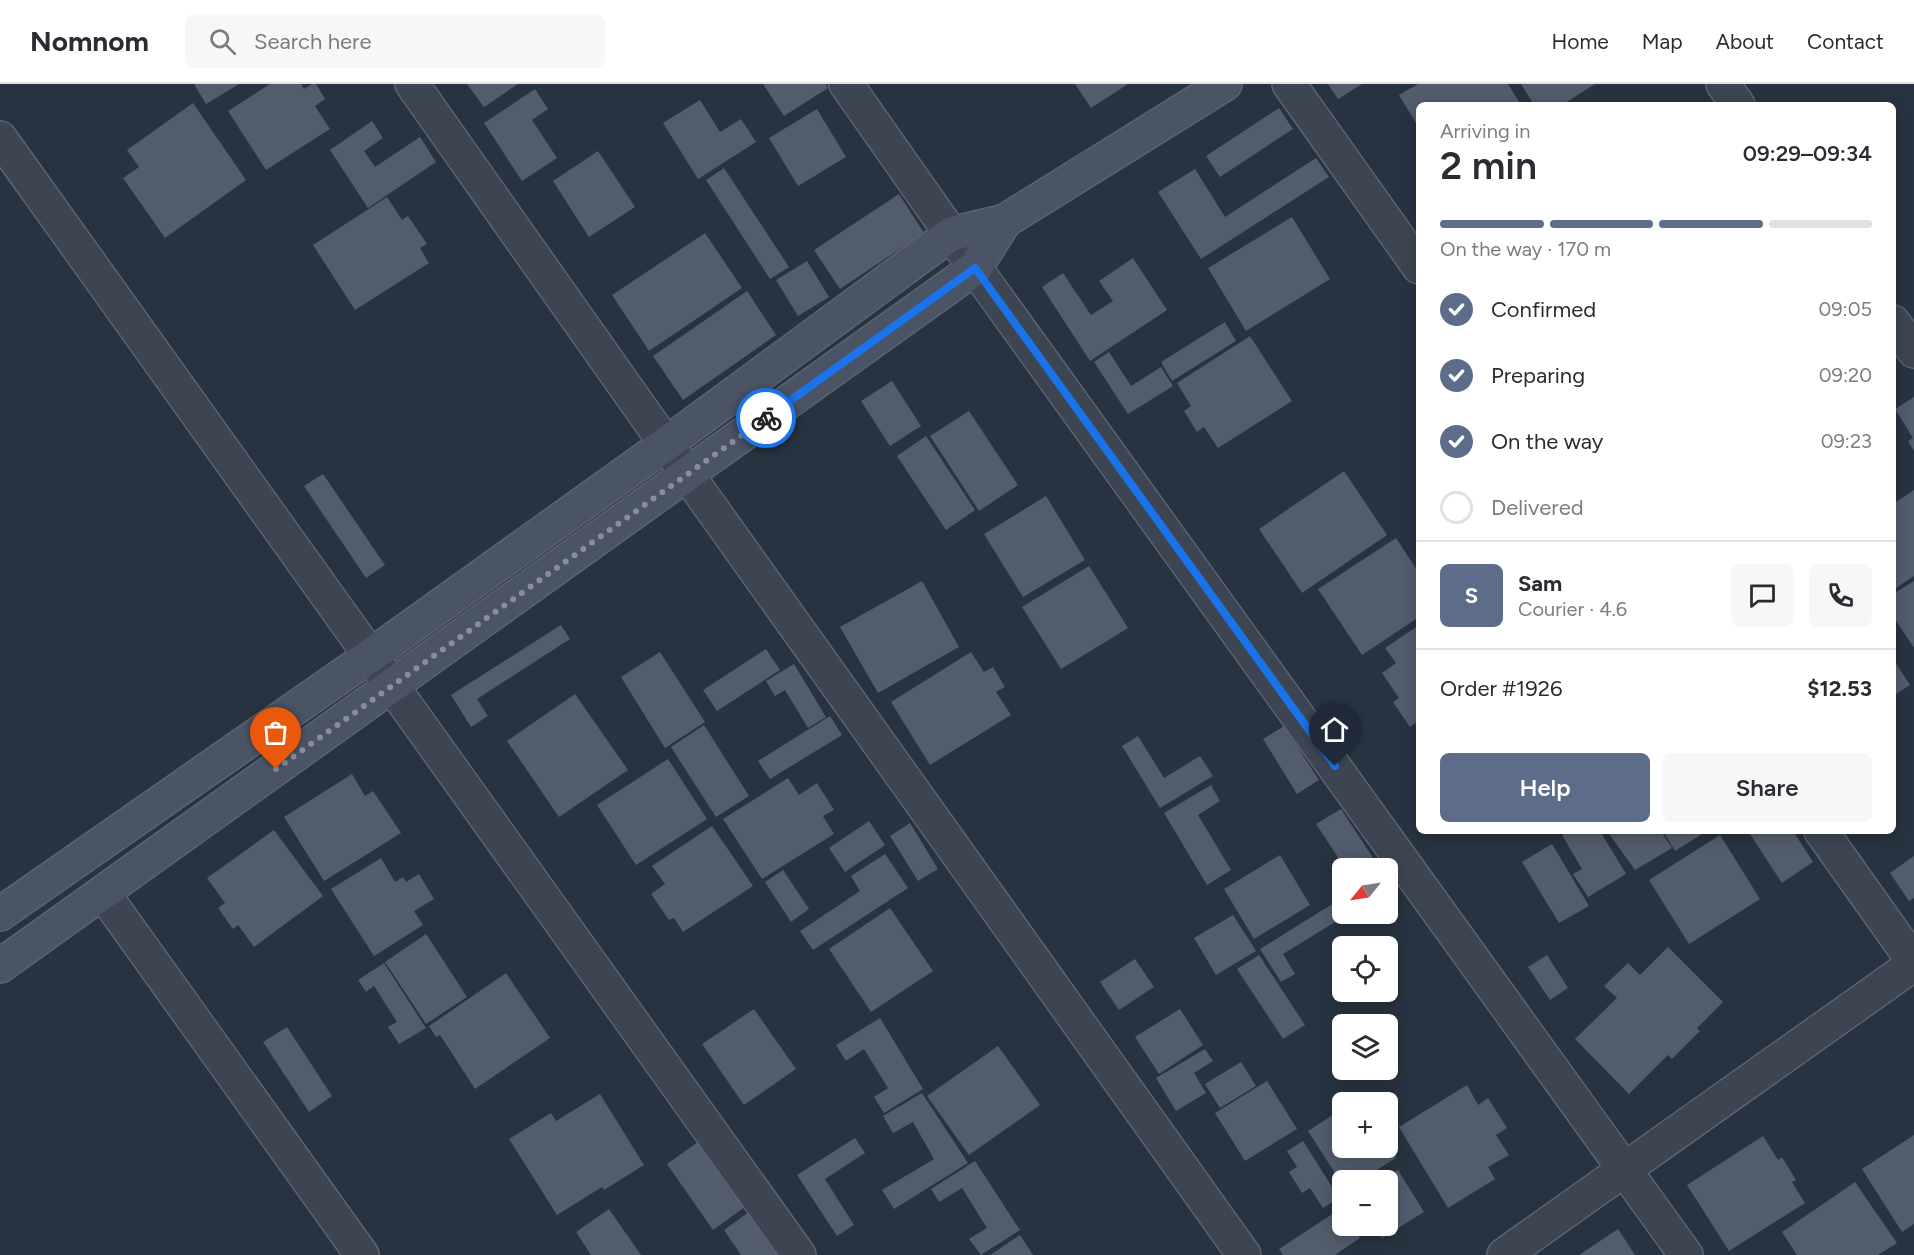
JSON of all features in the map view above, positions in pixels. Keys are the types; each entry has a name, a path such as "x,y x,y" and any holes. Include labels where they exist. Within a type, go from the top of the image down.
{"main road":[{"path":"0,914 370,656 666,444 951,234 1005,221 1225,84"},
{"path":"0,966 975,268 1005,221"}],"street":[{"path":"412,84 1244,1255"},
{"path":"846,84 975,268 1686,1255"},
{"path":"1289,84 1416,263"},
{"path":"1724,84 1736,102"},
{"path":"0,138 799,1255"},
{"path":"1896,326 1914,351"},
{"path":"1504,1255 1914,963 1823,834"},
{"path":"103,893 355,1253"}],"building":[{"path":"194,84 239,84 206,104"},
{"path":"270,84 301,84 304,89 316,84 325,99 315,106 330,129 266,170 228,111"},
{"path":"467,84 518,84 484,107"},
{"path":"763,84 826,84 828,88 784,116"},
{"path":"1075,84 1128,84 1091,108"},
{"path":"1328,84 1362,84 1338,99"},
{"path":"1418,84 1508,84 1519,102 1416,102 1416,123 1399,95"},
{"path":"1521,84 1595,84 1567,102 1532,102"},
{"path":"535,89 548,109 532,120 557,158 522,181 484,123"},
{"path":"700,100 720,132 741,119 756,142 698,179 663,123"},
{"path":"193,103 246,180 165,238 123,178 139,167 127,150"},
{"path":"1279,108 1293,129 1220,177 1206,156"},
{"path":"817,109 846,157 798,186 769,138"},
{"path":"372,121 383,138 364,151 375,167 420,137 436,162 368,208 330,150"},
{"path":"598,151 635,207 589,237 553,181"},
{"path":"1316,158 1329,177 1201,259 1158,192 1195,169 1225,217"},
{"path":"724,168 789,267 770,279 706,180"},
{"path":"899,194 924,233 840,289 814,250"},
{"path":"387,197 402,220 408,216 427,244 420,248 429,263 355,310 313,245"},
{"path":"1292,217 1330,279 1246,331 1208,268"},
{"path":"705,233 742,288 649,351 612,295"},
{"path":"1133,258 1167,310 1090,361 1042,287 1063,273 1091,315 1113,301 1099,281"},
{"path":"807,261 829,297 798,316 776,280"},
{"path":"747,291 776,335 683,400 653,356"},
{"path":"1225,322 1236,341 1172,381 1161,362"},
{"path":"1250,336 1292,401 1218,448 1204,427 1197,432 1184,411 1191,406 1177,383"},
{"path":"1109,352 1131,386 1161,367 1173,386 1128,414 1094,362"},
{"path":"892,381 921,426 890,446 861,401"},
{"path":"1914,397 1914,451 1908,441 1913,438 1896,408"},
{"path":"969,411 1018,485 979,511 930,436"},
{"path":"926,436 975,510 946,530 897,456"},
{"path":"1344,471 1387,535 1302,593 1259,529"},
{"path":"323,474 385,565 366,578 304,486"},
{"path":"1914,490 1914,576 1896,588 1896,502"},
{"path":"1046,496 1085,560 1023,597 984,534"},
{"path":"1396,538 1416,568 1416,619 1362,655 1318,589"},
{"path":"1089,566 1128,628 1061,669 1022,607"},
{"path":"922,581 959,647 878,693 840,627"},
{"path":"1914,581 1914,648 1896,621 1896,592"},
{"path":"561,625 570,639 477,699 488,716 471,727 451,695"},
{"path":"1416,627 1416,722 1410,727 1393,702 1399,698 1382,673 1396,663 1385,648"},
{"path":"766,649 780,670 717,711 703,690"},
{"path":"660,652 705,722 665,748 621,677"},
{"path":"971,652 984,672 993,667 1005,687 996,692 1011,715 930,765 891,702"},
{"path":"794,664 826,717 808,728 785,690 775,696 766,681"},
{"path":"1896,664 1910,685 1896,694"},
{"path":"575,694 628,770 559,817 507,741"},
{"path":"830,716 842,735 770,779 758,761"},
{"path":"704,725 749,796 716,817 671,747"},
{"path":"1284,726 1319,780 1297,794 1263,739"},
{"path":"1138,736 1164,778 1200,756 1213,776 1160,808 1122,746"},
{"path":"668,759 707,819 636,865 597,805"},
{"path":"352,774 365,796 373,791 401,833 324,881 284,817"},
{"path":"788,778 799,795 817,783 834,810 823,816 834,834 762,879 723,819"},
{"path":"1211,785 1220,801 1198,815 1231,870 1207,885 1164,813"},
{"path":"1341,809 1373,858 1338,858 1316,824"},
{"path":"869,821 885,845 845,872 829,848"},
{"path":"910,823 938,869 918,881 890,836"},
{"path":"712,826 753,886 683,932 674,918 669,920 651,894 665,884 652,866"},
{"path":"274,830 323,896 254,947 238,925 233,929 218,908 225,903 207,878"},
{"path":"1602,834 1626,874 1588,897 1573,874 1582,869 1562,835"},
{"path":"1609,834 1663,834 1672,848 1635,870"},
{"path":"1665,834 1702,834 1675,851"},
{"path":"1750,834 1795,834 1813,862 1782,883"},
{"path":"1720,835 1760,899 1689,944 1649,880"},
{"path":"1552,844 1589,906 1559,923 1522,862"},
{"path":"885,854 908,888 813,950 800,931 860,891 851,876"},
{"path":"1280,855 1310,905 1254,939 1224,889"},
{"path":"1914,856 1914,898 1909,901 1890,873"},
{"path":"381,858 395,882 403,877 406,882 419,874 434,899 414,911 423,925 374,956 331,889"},
{"path":"783,870 809,909 791,922 765,882"},
{"path":"1332,904 1332,924 1283,954 1295,974 1281,982 1260,949"},
{"path":"890,908 933,971 871,1012 829,949"},
{"path":"1233,915 1256,951 1216,975 1194,938"},
{"path":"426,934 467,997 426,1024 385,962"},
{"path":"1668,947 1723,1002 1697,1028 1700,1031 1672,1059 1668,1055 1629,1094 1575,1039 1617,998 1604,986 1628,963 1640,975"},
{"path":"1259,955 1305,1025 1283,1039 1237,969"},
{"path":"1547,955 1568,988 1550,1000 1528,967"},
{"path":"1135,959 1154,987 1119,1010 1100,982"},
{"path":"384,963 426,1028 399,1044 388,1027 397,1022 374,986 366,992 358,980"},
{"path":"506,973 550,1038 475,1089 440,1035 436,1037 429,1026"},
{"path":"754,1009 796,1069 744,1105 702,1044"},
{"path":"1180,1009 1203,1045 1159,1074 1135,1037"},
{"path":"880,1018 923,1089 884,1113 874,1097 888,1088 864,1049 846,1061 836,1045"},
{"path":"287,1027 332,1096 309,1112 263,1042"},
{"path":"998,1046 1040,1105 969,1155 927,1096"},
{"path":"1205,1049 1213,1061 1194,1073 1206,1093 1176,1111 1156,1078"},
{"path":"1241,1062 1256,1086 1220,1108 1205,1084"},
{"path":"1267,1081 1297,1129 1245,1161 1215,1113"},
{"path":"1467,1085 1478,1105 1488,1098 1507,1128 1496,1135 1509,1155 1488,1167 1495,1179 1448,1208 1399,1127"},
{"path":"922,1093 968,1163 894,1209 882,1190 934,1159 913,1122 893,1133 883,1116"},
{"path":"600,1094 644,1165 604,1190 602,1187 557,1215 509,1139 551,1113 556,1121"},
{"path":"1332,1115 1332,1158 1396,1158 1377,1170 1333,1170 1308,1131"},
{"path":"1914,1135 1914,1224 1902,1232 1862,1169"},
{"path":"1763,1136 1778,1160 1782,1157 1796,1180 1792,1182 1805,1203 1729,1251 1687,1185"},
{"path":"855,1138 865,1153 825,1179 854,1225 837,1236 797,1175"},
{"path":"1303,1141 1332,1187 1332,1202 1323,1208 1310,1188 1302,1193 1289,1172 1297,1167 1287,1151"},
{"path":"698,1142 745,1207 713,1230 667,1164"},
{"path":"975,1161 1020,1230 981,1255 969,1239 987,1228 962,1188 939,1202 931,1189"},
{"path":"1398,1170 1424,1212 1398,1228"},
{"path":"1855,1182 1897,1243 1878,1255 1797,1255 1782,1232"},
{"path":"609,1209 641,1255 591,1255 576,1232"},
{"path":"753,1209 786,1255 741,1255 724,1230"},
{"path":"1332,1214 1332,1236 1358,1236 1360,1238 1335,1255 1283,1255 1279,1249"},
{"path":"1618,1229 1635,1255 1579,1255"},
{"path":"1020,1235 1033,1255 990,1255"}],"way so far":[{"path":"276,769 766,418"}],"route":[{"path":"766,418 975,268 1335,766"}]}
